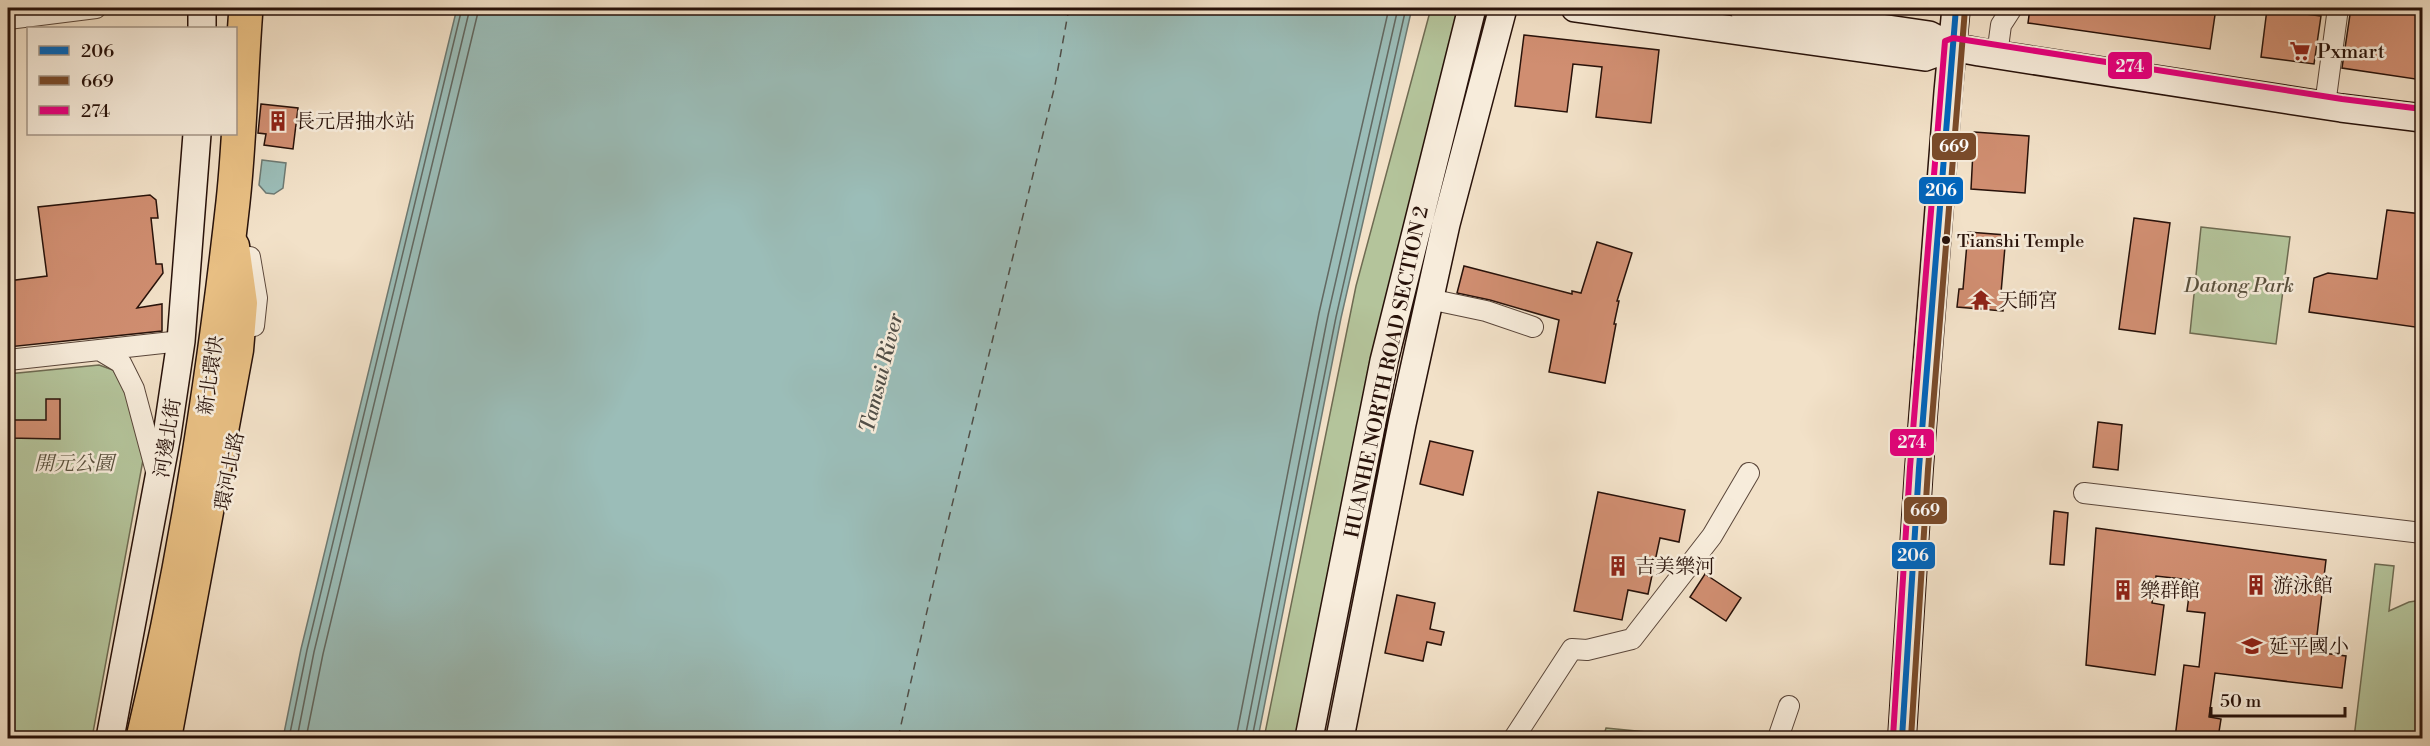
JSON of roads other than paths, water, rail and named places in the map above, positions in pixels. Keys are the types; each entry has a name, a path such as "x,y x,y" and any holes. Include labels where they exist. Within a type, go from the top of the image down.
{"highway":[{"path":"225,27 226,8"},
{"name":"新北環快","path":"143,738 195,477 216,329 233,200 246,8"},
{"path":"122,738 147,628 172,475 212,193 217,135"}],"main road":[{"path":"166,738 238,350 242,303 234,246"}],"street":[{"path":"8,19 96,8"},
{"path":"202,8 202,27"},
{"name":"環河北路","path":"152,738 194,542 224,351 239,203 250,8"},
{"name":"HUANHE NORTH ROAD SECTION 2","path":"1309,738 1384,361 1472,8"},
{"name":"HUANHE NORTH ROAD SECTION 2","path":"1340,738 1401,424 1446,224 1503,8"},
{"path":"1575,8 1925,57 1952,47"},
{"path":"1743,8 1929,35 1952,47 1997,55 2422,118"},
{"path":"1902,738 1919,468 1956,8"},
{"path":"1997,55 2001,25 2012,8"},
{"path":"2325,105 2338,8"},
{"name":"河邊北街","path":"110,738 160,485 181,341 197,135"},
{"name":"環河北路","path":"178,738 252,352 257,298 239,203"},
{"path":"1429,299 1485,311 1533,327"},
{"path":"8,360 181,341"},
{"path":"101,351 121,363 134,389 160,485"},
{"path":"1514,738 1572,649 1587,650 1632,639 1712,536 1749,473"},
{"path":"2084,492 2422,533"},
{"path":"1778,738 1789,706"}],"water":[{"name":"Tamsui River","path":"457,8 1412,8 1341,318 1258,738 283,738 301,649"},
{"path":"262,160 286,163 283,188 274,194 266,193 259,185"}],"place":[{"name":"Pxmart","path":"2300,51"},
{"name":"長元居抽水站","path":"278,121"},
{"name":"Tianshi Temple","path":"1946,240"},
{"name":"天師宮","path":"1981,300"},
{"name":"吉美樂河","path":"1618,566"},
{"name":"游泳館","path":"2256,585"},
{"name":"樂群館","path":"2123,590"},
{"name":"延平國小","path":"2252,646"}],"park label":[{"name":"Datong Park","path":"2239,285"},
{"name":"開元公園","path":"74,463"}]}
